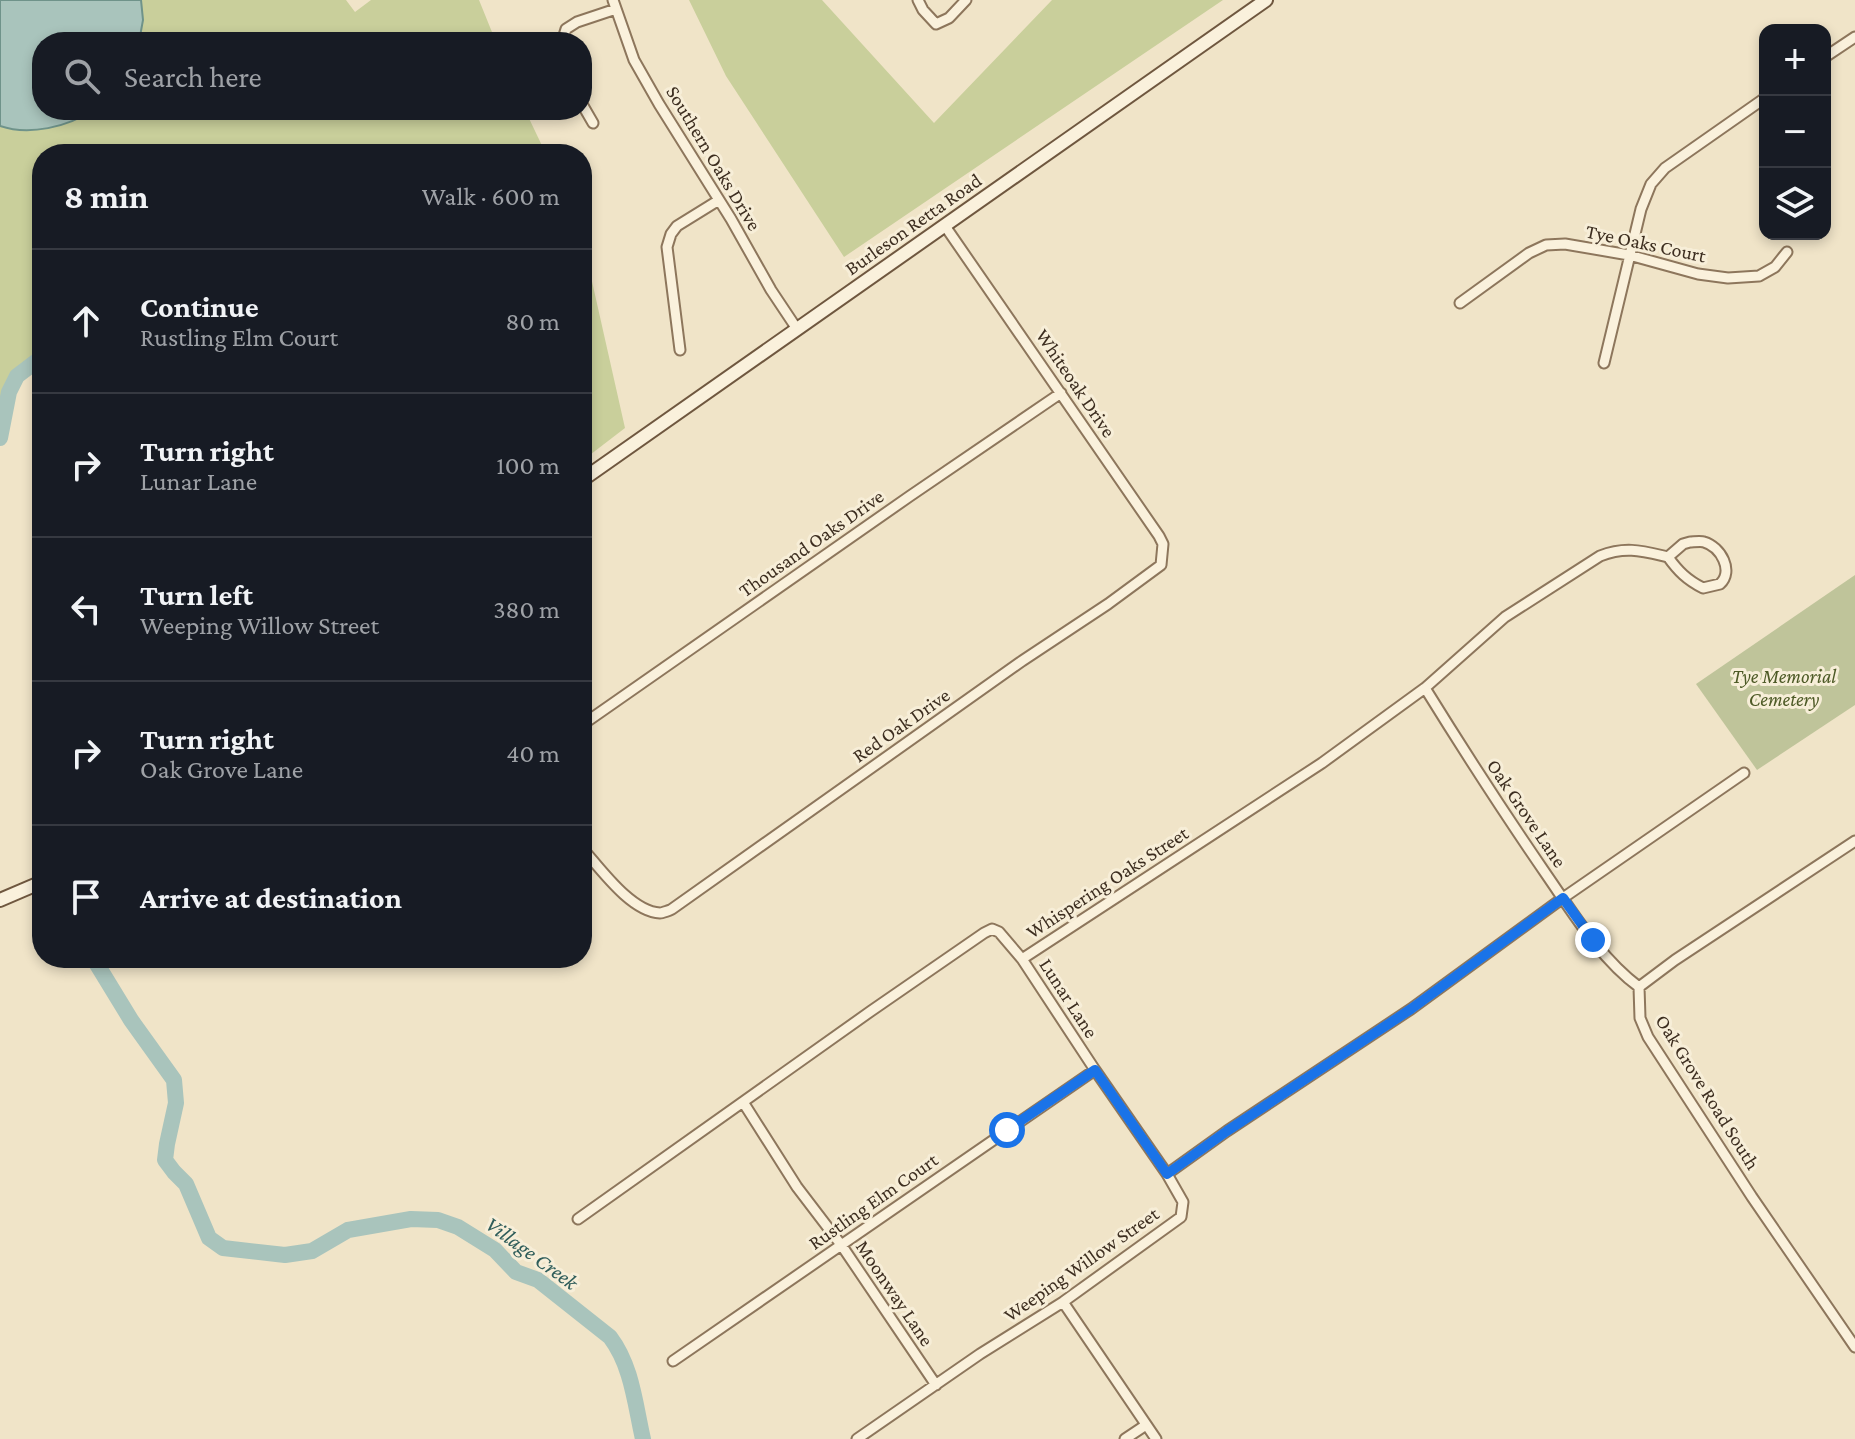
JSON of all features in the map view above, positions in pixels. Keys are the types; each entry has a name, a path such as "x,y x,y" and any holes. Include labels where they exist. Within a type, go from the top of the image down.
{"street":[{"path":"918,0 936,24 949,18 966,0"},
{"name":"Burleson Retta Road","path":"592,473 1266,0"},
{"path":"565,32 577,22 614,4"},
{"name":"Southern Oaks Drive","path":"614,4 634,60 797,329"},
{"path":"1831,53 1855,37"},
{"path":"1604,363 1641,209 1651,184 1665,168 1759,102"},
{"path":"680,350 667,247 677,226 719,200"},
{"name":"Whiteoak Drive","path":"945,226 1159,536 1163,544 1161,565"},
{"name":"Tye Oaks Court","path":"1460,303 1529,253 1546,245 1565,244 1629,255 1698,274 1728,278 1759,276 1775,267 1787,252"},
{"name":"Thousand Oaks Drive","path":"592,718 1061,393"},
{"path":"1704,542 1723,559 1727,574 1720,584 1703,588 1679,572 1668,557 1683,544 1704,542"},
{"name":"Whispering Oaks Street","path":"578,1219 984,933 992,929 999,932 1022,959 1322,763 1425,688 1505,617 1600,556 1630,549 1668,557"},
{"name":"Red Oak Drive","path":"592,859 626,897 661,913 672,909 1161,565"},
{"name":"Oak Grove Lane","path":"1425,688 1482,780 1563,898 1621,973 1639,987"},
{"path":"1167,1174 1411,1009 1563,898 1744,773"},
{"path":"1639,987 1855,841"},
{"path":"0,900 32,886"},
{"name":"Lunar Lane","path":"1022,959 1167,1174"},
{"name":"Oak Grove Road South","path":"1639,987 1640,1018 1648,1037 1855,1347"},
{"name":"Rustling Elm Court","path":"673,1361 1095,1070"},
{"name":"Moonway Lane","path":"743,1102 797,1187 842,1246 936,1385"},
{"name":"Weeping Willow Street","path":"857,1439 980,1354 1063,1302 1181,1217 1183,1202 1167,1174"},
{"path":"1063,1302 1156,1439"},
{"path":"1125,1439 1146,1425"}],"green space":[{"path":"0,0 346,0 355,12 371,0 479,0 492,32 32,32 32,120 530,120 541,144 32,144 32,365 17,376 9,393 0,438"},
{"path":"689,0 822,0 934,123 1052,0 1223,0 844,257 726,76"},
{"path":"592,281 625,428 592,453"},
{"name":"Tye Memorial Cemetery","path":"1855,575 1855,705 1757,770 1696,684"}],"water":[{"path":"0,0 141,0 141,32 32,32 32,120 74,120 36,130 0,126"}],"waterway":[{"name":"Village Creek","path":"0,438 9,392 17,376 32,365"},
{"name":"Village Creek","path":"99,968 131,1020 174,1080 176,1103 165,1160 186,1184 209,1238 223,1248 285,1255 312,1251 348,1230 411,1219 438,1220 458,1227 495,1250 516,1272 538,1280 610,1337 628,1373 643,1439"}],"route":[{"path":"1007,1130 1095,1070 1167,1174 1411,1009 1563,898 1593,940"}]}
